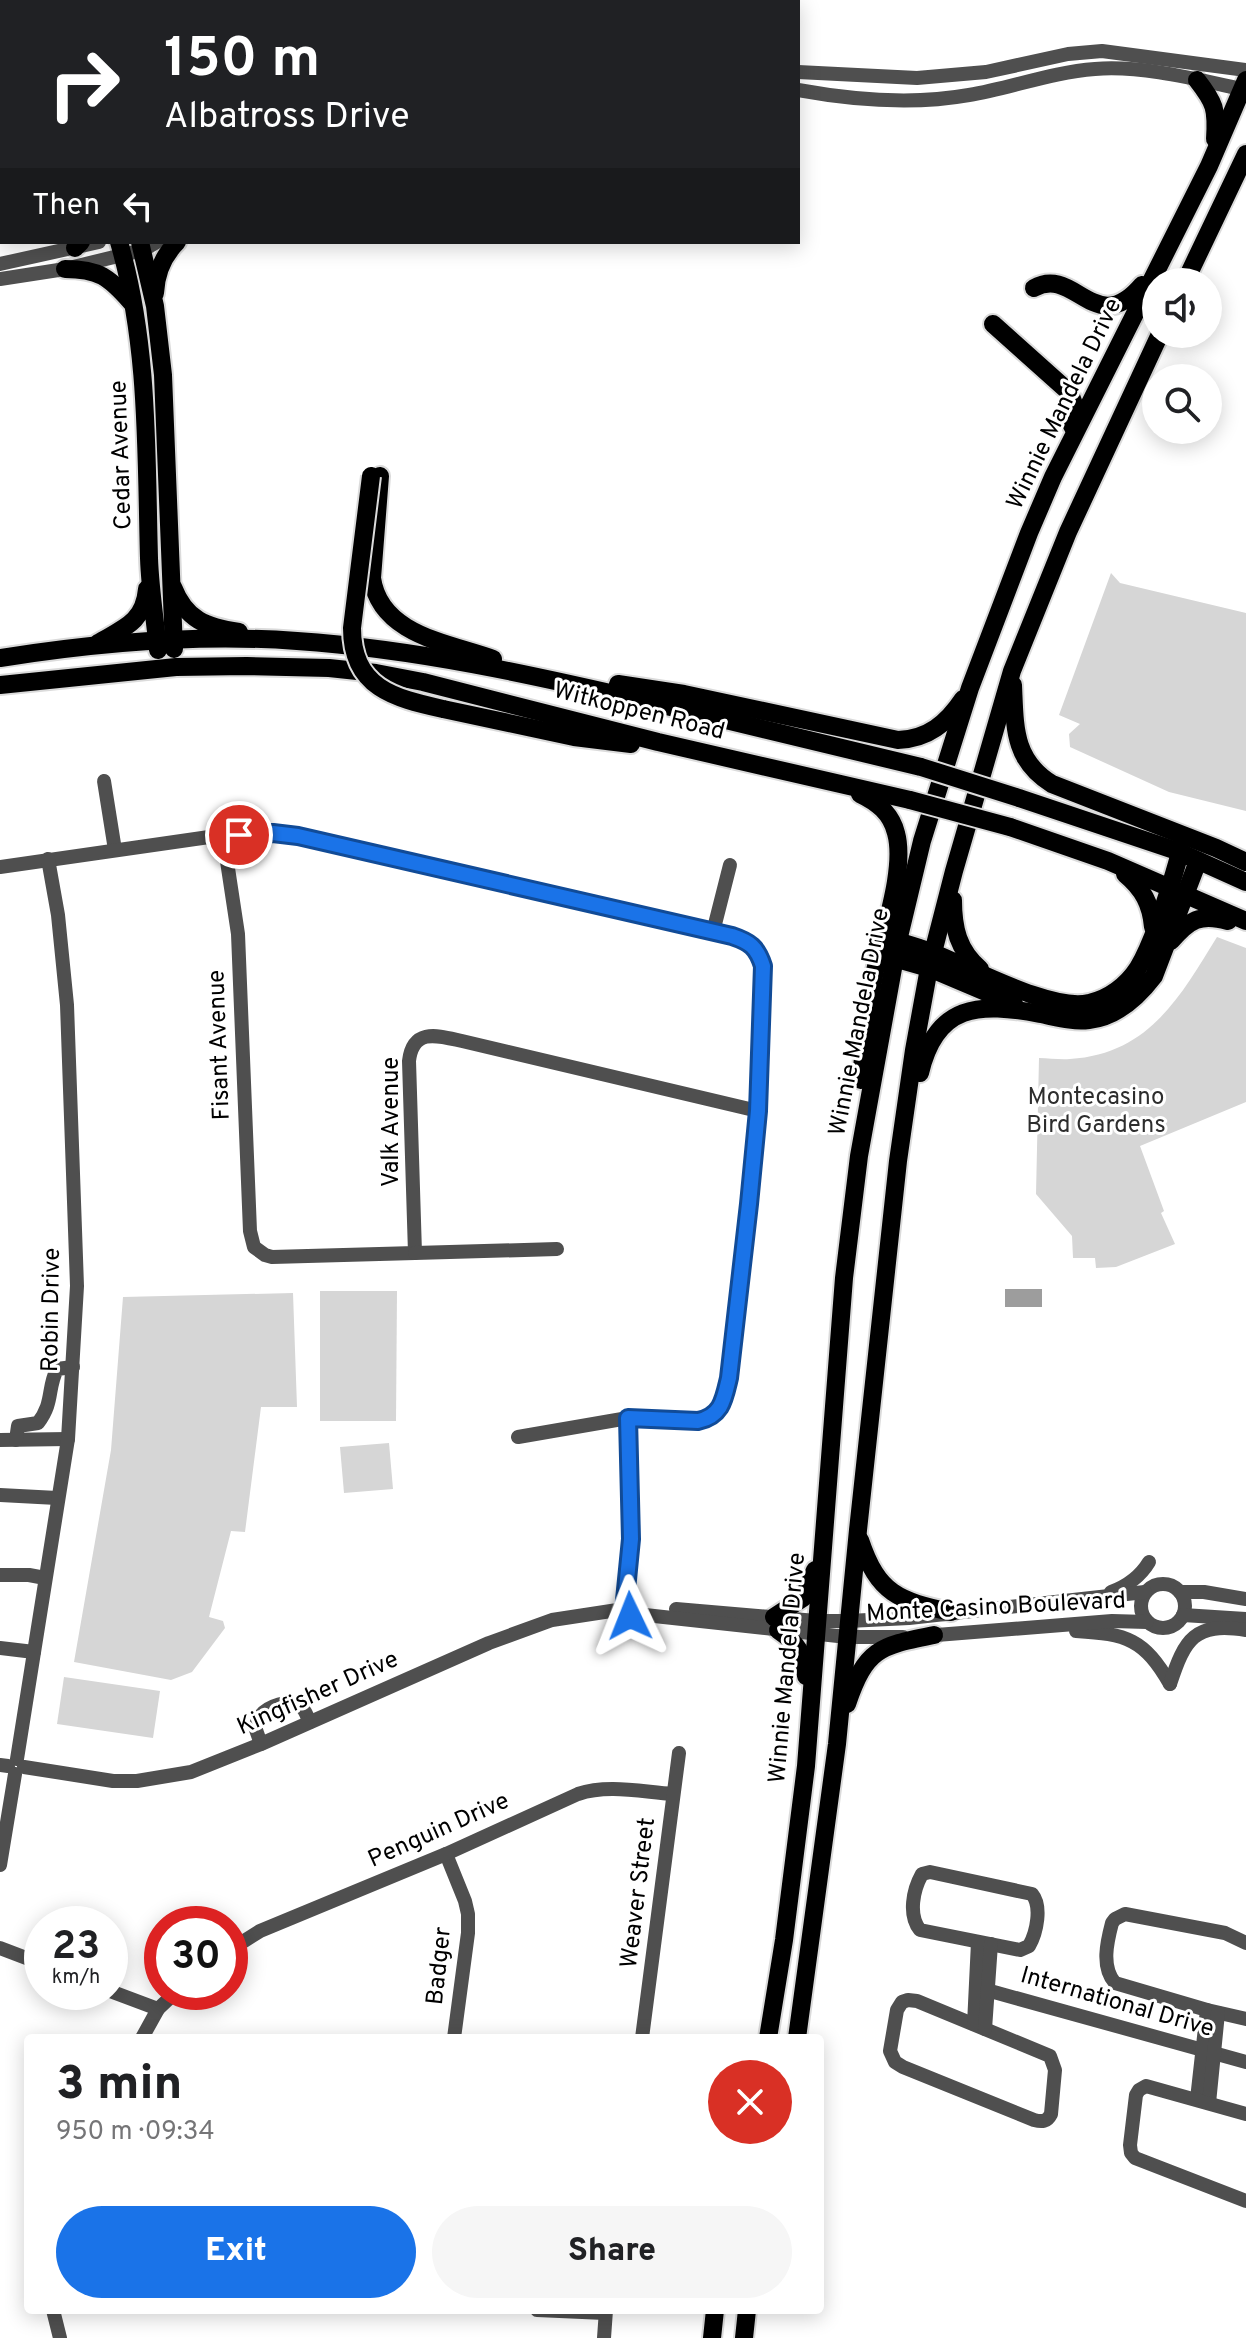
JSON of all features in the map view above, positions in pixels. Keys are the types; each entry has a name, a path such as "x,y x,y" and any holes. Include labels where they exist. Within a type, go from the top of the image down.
{"main road":[{"path":"1197,80 1216,109 1214,154"},
{"name":"Winnie Mandela Drive","path":"769,2034 784,1940 812,1702 844,1278 859,1156 896,950 922,841 970,688 1029,533 1053,477 1245,86"},
{"path":"1192,268 1246,154"},
{"path":"155,306 154,288 158,273 165,255 175,244"},
{"name":"Cedar Avenue","path":"147,245 163,375 170,580 165,640"},
{"name":"Cedar Avenue","path":"121,248 144,377 149,562 168,668"},
{"path":"1034,288 1046,283 1057,284 1094,303 1113,305 1132,297 1160,264"},
{"path":"65,269 87,269 110,279 133,304"},
{"path":"993,324 1063,385 1073,399 1075,420 1058,457 1053,477"},
{"path":"798,2034 837,1744 898,1161 930,960 1012,671 1068,532 1153,348"},
{"path":"527,675 498,661 410,630 388,614 373,585 375,476 352,628 354,651 365,674 397,698 443,709 574,737 629,744 658,742"},
{"path":"92,647 133,623 141,612 146,596 149,562"},
{"path":"170,580 179,601 203,623 294,640"},
{"name":"Witkoppen Road","path":"0,658 165,640 294,640 415,654 556,680 921,767 1180,853 1246,882"},
{"name":"Witkoppen Road","path":"0,685 168,668 247,666 329,668 423,682 1010,827 1108,861 1246,924"},
{"path":"1012,671 1018,741 1023,756 1040,777 1246,862"},
{"path":"556,680 597,682 684,694 898,740 915,738 940,726 970,688"},
{"path":"812,777 875,802 889,816 899,843 899,863 865,1033 857,1142 859,1156"},
{"path":"898,1161 925,1055 940,1028 961,1012 978,1008 1005,1008 1065,1020 1093,1020 1124,1007 1142,992 1154,976 1160,940 1175,892 1180,853"},
{"path":"1108,861 1134,882 1147,899 1160,940"},
{"path":"1175,892 1198,861"},
{"path":"954,871 955,933 970,960 992,979"},
{"path":"896,950 1074,1005 1090,1003 1112,994 1127,982 1160,940 1199,918 1218,918 1246,924"},
{"path":"930,960 1039,1014"},
{"path":"858,1530 868,1562 887,1590 902,1600 951,1612"},
{"path":"812,1702 801,1652 776,1623 803,1598 823,1544"},
{"path":"837,1744 844,1711 861,1667 870,1657 890,1646 934,1635"},
{"path":"712,2338 715,2314"},
{"path":"744,2338 747,2314"}],"street":[{"path":"800,72 917,78 965,74 1068,54 1102,51 1246,70"},
{"path":"800,90 836,97 919,100 970,95 1096,68 1117,68 1245,86"},
{"path":"0,264 78,245"},
{"path":"0,279 65,269 121,248 147,245"},
{"path":"104,781 115,850"},
{"path":"0,867 223,835 273,833 298,836 713,932 748,942 757,949 763,966 758,1111 748,1220 724,1402 709,1419 698,1421 628,1418 518,1437"},
{"name":"Fisant Avenue","path":"223,835 238,934 252,1244 258,1252 272,1257 415,1253"},
{"name":"Robin Drive","path":"0,1865 13,1766 68,1439 77,1286 67,1005 58,915 48,859"},
{"path":"713,932 730,865"},
{"name":"Valk Avenue","path":"415,1253 409,1061 414,1045 425,1036 462,1041 758,1111"},
{"path":"415,1253 557,1249"},
{"path":"16,1440 18,1426 38,1423 45,1415 57,1369 73,1367"},
{"path":"628,1418 631,1608"},
{"path":"0,1440 68,1439"},
{"path":"0,1495 57,1498"},
{"path":"1088,1599 1130,1583 1149,1562"},
{"path":"0,1575 45,1578"},
{"path":"1160,1584 1171,1585 1180,1592 1185,1605 1180,1621 1168,1628 1147,1622 1140,1605 1145,1592 1160,1584"},
{"name":"Monte Casino Boulevard","path":"847,1629 951,1612 1145,1592"},
{"path":"1180,1592 1204,1592 1246,1599"},
{"name":"Kingfisher Drive","path":"13,1766 113,1781 137,1781 191,1772 261,1744 412,1675 552,1620 631,1608 847,1629"},
{"path":"1183,1615 1246,1619"},
{"name":"Monte Casino Boulevard","path":"847,1629 871,1638 1112,1621 1147,1622"},
{"path":"1038,1627 1119,1636 1137,1643 1170,1684 1176,1665 1191,1639 1214,1627 1246,1630"},
{"path":"0,1648 34,1652"},
{"path":"261,1744 255,1717 259,1706 276,1698 285,1696 311,1704 314,1720"},
{"name":"Weaver Street","path":"643,2034 679,1753"},
{"name":"Penguin Drive","path":"248,1939 586,1791 613,1789 673,1794"},
{"name":"Badger","path":"446,1854 468,1914 455,2034"},
{"path":"939,1873 1036,1896 1036,1924 1029,1946 1020,1950 985,1943 924,1931 915,1924 915,1893 922,1874 939,1873"},
{"path":"1246,1943 1225,1933 1125,1914 1115,1919 1109,1933 1106,1965 1115,1983 1246,2019"},
{"path":"980,2027 985,1943"},
{"path":"0,1948 24,1957"},
{"name":"International Drive","path":"982,1988 1246,2062"},
{"path":"904,2001 917,2001 980,2027 1053,2059 1051,2114 1044,2122 903,2067 891,2057 897,2010 904,2001"},
{"path":"144,2034 157,2010"},
{"path":"1203,2101 1213,2012"},
{"path":"1246,2114 1151,2085 1142,2087 1136,2095 1131,2153 1135,2158 1246,2201"},
{"path":"54,2314 60,2338"},
{"path":"604,2338 605,2314"}],"green space":[{"path":"1111,573 1120,583 1246,613 1246,811 1169,792 1070,747 1069,734 1080,724 1059,715"},
{"name":"Montecasino Bird Gardens","path":"1217,937 1246,948 1246,1102 1140,1146 1164,1211 1161,1213 1175,1244 1116,1267 1096,1268 1095,1258 1073,1258 1072,1236 1036,1194 1039,1058 1097,1055 1141,1034 1175,1001"},
{"path":"320,1291 397,1291 396,1421 320,1421"},
{"path":"293,1293 297,1407 261,1407 245,1532 231,1531 209,1617 223,1621 225,1628 192,1672 171,1680 74,1662 111,1450 123,1297"},
{"path":"389,1443 393,1489 344,1493 340,1447"},
{"path":"64,1677 160,1691 153,1738 57,1724"}],"shaded area":[{"path":"1005,1289 1042,1289 1042,1307 1005,1307"}],"route":[{"path":"239,835 273,833 298,836 732,936 757,949 763,966 758,1111 729,1378 724,1402 709,1419 628,1418 631,1539 624,1610 630,1616"}]}
